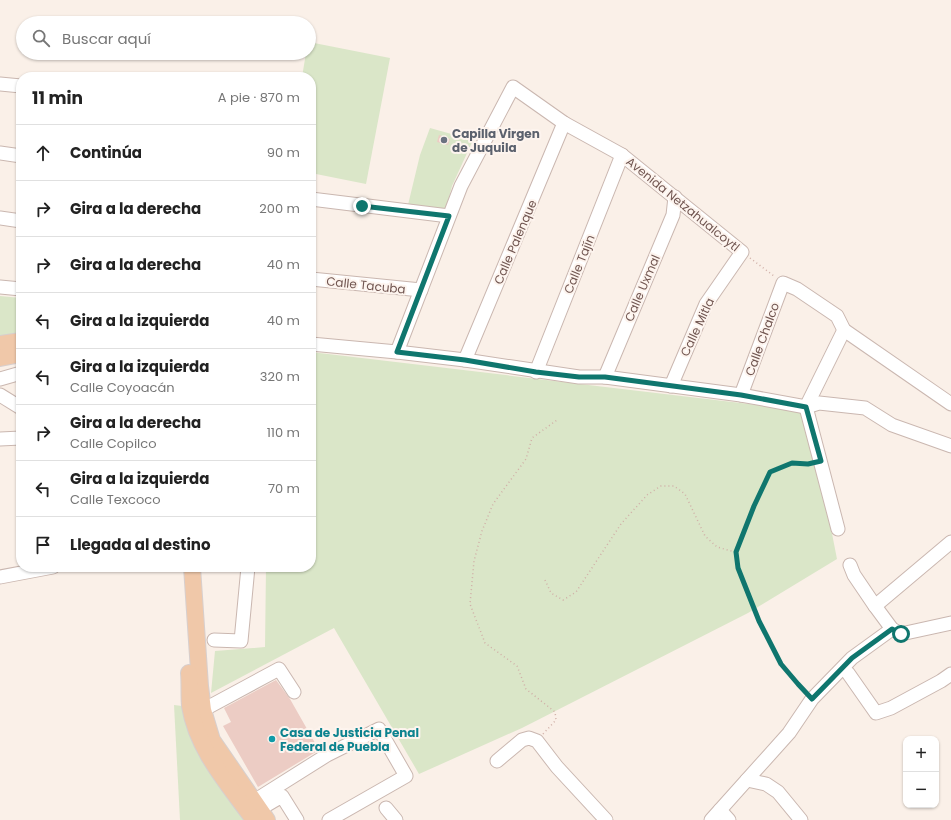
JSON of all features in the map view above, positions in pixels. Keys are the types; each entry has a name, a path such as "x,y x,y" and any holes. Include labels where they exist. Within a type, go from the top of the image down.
{"main road":[{"path":"0,344 16,341"},
{"path":"0,358 16,355"},
{"path":"186,572 190,706 197,731 210,760 259,813"},
{"path":"192,572 203,710 212,740 259,813"}],"street":[{"path":"0,84 16,86"},
{"name":"Avenida Netzahualcoytl","path":"449,216 461,186 513,87 564,123 622,155 742,252"},
{"name":"Calle Palenque","path":"465,360 564,123"},
{"path":"0,153 16,155"},
{"name":"Calle Tajín","path":"536,372 622,155"},
{"name":"Calle Uxmal","path":"605,377 673,215 675,197"},
{"path":"316,200 449,216 397,352"},
{"path":"0,218 16,220"},
{"name":"Calle Mitla","path":"671,386 706,304 742,252"},
{"name":"Calle Tacuba","path":"316,280 421,290"},
{"path":"783,283 797,288 837,316 844,330 951,404"},
{"name":"Calle Chalco","path":"741,395 783,283"},
{"path":"0,287 16,289"},
{"path":"838,529 806,407 844,330"},
{"path":"316,344 465,360 536,372 579,377 605,377 741,395 806,407 819,403 865,408 892,425 951,446"},
{"path":"0,379 16,374"},
{"path":"0,395 16,405"},
{"path":"0,439 16,438"},
{"path":"875,606 951,542"},
{"path":"850,565 854,575 892,629 901,634 951,623"},
{"path":"0,577 26,572"},
{"path":"214,640 241,641 248,572"},
{"path":"711,820 789,732 812,699 852,658 892,629"},
{"path":"843,668 876,713 891,708 951,674"},
{"path":"203,710 279,669 294,692"},
{"path":"259,813 327,755 379,729 406,776 328,820"},
{"path":"497,761 522,740 533,740 606,820"},
{"path":"747,780 766,784 778,792 801,820"},
{"path":"259,813 282,796 298,820"},
{"path":"386,808 396,820"},
{"path":"720,810 729,820"}],"path":[{"name":"Avenida Netzahualcoytl","path":"742,252 783,283"},
{"path":"533,740 556,720 554,712 526,689 517,666 485,643 470,604 474,561 482,531 493,504 526,459 532,438 557,420"},
{"path":"812,699 781,664 759,621 738,568 736,552 754,506 770,472 792,463 808,464 821,461"},
{"path":"545,580 551,593 563,600 576,592 621,524 647,495 661,486 674,486 685,494 705,536 717,547 736,552"}],"green space":[{"path":"316,43 390,58 366,184 316,174 316,72 303,72 305,60 316,60"},
{"path":"430,128 473,140 452,186 445,213 407,209 420,155"},
{"path":"0,296 16,298 16,338 0,341"},
{"path":"316,353 808,411 837,559 748,613 522,728 419,774 334,628 211,693 215,651 265,647 266,572 316,572"},
{"path":"174,705 182,706 246,820 180,820"}],"building":[{"name":"Capilla Virgen de Juquila","path":"439,135 450,139 448,145 437,142"},
{"name":"Casa de Justicia Penal Federal de Puebla","path":"276,680 290,699 319,750 258,787 223,726 231,722 224,708"}],"place":[{"name":"Capilla Virgen de Juquila","path":"444,140"},
{"name":"Casa de Justicia Penal Federal de Puebla","path":"272,739"}],"route":[{"path":"362,206 449,216 397,352 465,360 536,372 579,377 605,377 741,395 806,407 821,461 808,464 792,463 770,472 754,506 736,552 738,568 759,621 781,664 812,699 852,658 892,629 901,634"}]}
